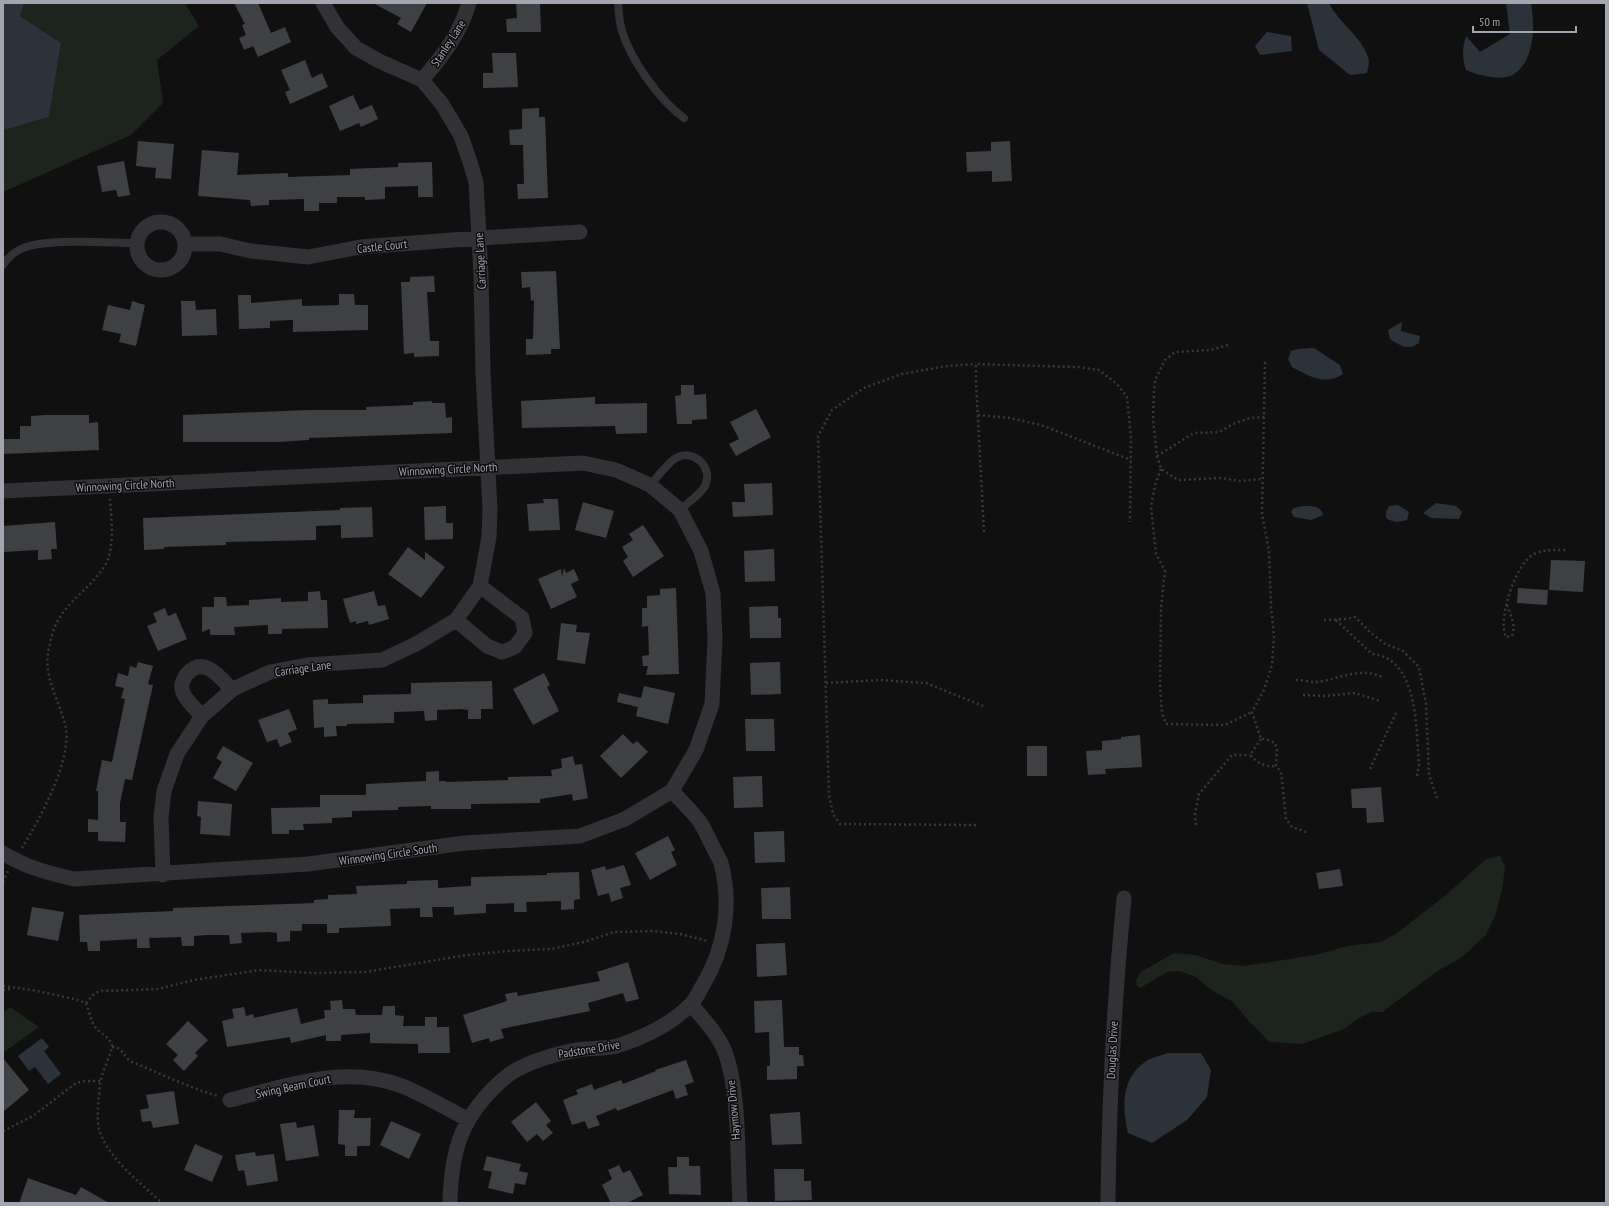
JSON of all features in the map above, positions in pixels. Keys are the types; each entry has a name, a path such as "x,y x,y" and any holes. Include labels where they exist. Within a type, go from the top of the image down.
{"street":[{"name":"Carriage Lane","path":"163,875 161,816 164,791 177,754 202,716 232,690 270,672 307,665 382,660 416,644 456,620 480,586 489,537 489,467 483,373 479,238 476,182 470,162 461,136 442,104 422,80 379,61 356,48 337,27 323,3"},
{"name":"Stanley Lane","path":"422,80 443,56 466,16 469,3"},
{"path":"156,222 166,222 175,227 182,234 185,244 184,254 179,263 170,269 160,271 150,268 142,262 137,253 136,243 139,234 146,226 156,222"},
{"name":"Castle Court","path":"185,244 220,244 251,251 308,257 360,247 580,232"},
{"name":"Winnowing Circle North","path":"3,491 583,463 616,470 650,485 680,510 701,551 713,593 715,639 712,704"},
{"path":"456,620 487,646 502,652 516,647 525,633 522,618 480,586"},
{"path":"202,716 184,694 182,688 182,682 188,673 199,667 209,668 216,672 232,690"},
{"name":"Winnowing Circle South","path":"9,857 42,872 74,879 163,875 308,864 465,843 580,836 625,819 672,791 696,750 712,704"},
{"name":"Padstone Drive","path":"450,1203 450,1184 457,1147 467,1119 481,1102 508,1075 546,1056 618,1046 671,1021 692,1004 715,961 722,943 727,902 721,862 700,823 672,791"},
{"name":"Douglas Drive","path":"1108,1203 1109,1124 1115,987 1124,898"},
{"name":"Haymow Drive","path":"692,1004 710,1027 725,1051 734,1091 740,1203"},
{"name":"Swing Beam Court","path":"230,1100 311,1080 342,1076 372,1078 402,1086 467,1119"}],"lane":[{"path":"618,3 622,31 635,60 672,109 684,118"},
{"path":"3,265 18,250 31,245 49,243 136,243"},
{"path":"650,485 676,458 694,456 701,461 706,470 707,478 704,486 680,510"}],"path":[{"path":"1228,345 1210,350 1175,352 1165,360 1155,380 1153,420 1157,456 1161,469 1178,480 1185,481 1222,478 1240,481 1262,479"},
{"path":"1161,469 1154,485 1151,506 1156,554 1165,571 1161,608 1160,684 1162,714 1166,724 1225,725 1252,712 1264,690 1272,665 1274,637 1271,606 1269,550 1262,514 1265,362"},
{"path":"976,364 984,532"},
{"path":"976,825 840,824 833,814 829,795 818,436 832,410 864,388 902,374 947,366 976,364 1077,367 1100,370 1116,384 1127,397 1131,438 1130,522"},
{"path":"978,415 1010,418 1041,425 1131,460"},
{"path":"1157,456 1194,433 1219,432 1250,418 1264,417"},
{"path":"3,882 9,857 52,793 61,766 67,740 65,725 52,690 48,672 48,650 59,617 100,572 109,557 112,537 110,485"},
{"path":"1507,606 1513,619 1514,630 1512,636 1506,637 1503,631 1507,606 1513,584 1524,565 1533,554 1546,550 1568,550"},
{"path":"1324,620 1355,617 1385,644 1403,651 1419,668 1426,704 1429,775 1437,798"},
{"path":"1336,620 1372,654 1381,655 1393,662 1402,672 1413,699 1419,765 1417,776"},
{"path":"1296,680 1315,682 1344,675 1373,673 1382,678"},
{"path":"826,683 880,680 926,683 983,706"},
{"path":"1303,695 1326,696 1355,693 1380,701"},
{"path":"1252,712 1257,733 1261,739"},
{"path":"1370,769 1396,714"},
{"path":"1250,754 1261,739"},
{"path":"1261,739 1266,739 1275,743 1277,749 1276,766 1281,772 1286,820 1292,826 1309,833"},
{"path":"1250,754 1257,762 1268,767 1276,766"},
{"path":"1196,825 1195,814 1199,794 1232,755 1250,754"},
{"path":"86,1003 96,993 102,991 158,989 226,974 259,970 313,973 365,972 467,955 551,949 584,942 614,932 653,931 722,943"},
{"path":"3,986 32,990 86,1003"},
{"path":"3,990 14,988"},
{"path":"86,1003 92,1021 97,1029 110,1042 112,1047 101,1081 99,1128 105,1144 114,1156 162,1203"},
{"path":"112,1047 117,1047 121,1050 124,1057 130,1061 176,1079 184,1085 230,1100"},
{"path":"3,1131 33,1116 76,1083 85,1081 101,1081"}],"shaded area":[{"path":"3,3 24,3 20,16 61,43 49,117 3,130"},
{"path":"24,3 185,3 199,26 157,60 163,103 131,135 3,192 3,129 49,117 61,43 20,16"},
{"path":"1307,3 1329,3 1338,17 1365,49 1369,60 1367,73 1350,75 1319,50"},
{"path":"1506,3 1531,3 1533,31 1530,51 1526,60 1521,68 1514,74 1497,78 1483,76 1466,70 1463,53 1466,36 1480,52 1510,34"},
{"path":"1267,32 1291,36 1292,51 1260,55 1255,46"},
{"path":"1402,322 1401,331 1420,336 1419,343 1411,347 1404,347 1390,339 1388,330"},
{"path":"1314,348 1340,365 1343,374 1337,378 1324,379 1304,374 1292,367 1288,359 1291,351"},
{"path":"1436,503 1456,506 1462,512 1459,519 1431,518 1423,513"},
{"path":"1398,505 1409,512 1407,520 1396,522 1386,518 1386,512 1389,506"},
{"path":"1303,506 1318,508 1323,515 1311,520 1294,517 1291,512 1294,508"},
{"path":"1500,856 1505,866 1502,890 1495,916 1486,935 1462,957 1439,970 1382,1012 1371,1012 1357,1019 1344,1029 1302,1044 1269,1042 1251,1024 1233,1002 1210,989 1196,977 1179,971 1167,972 1140,988 1137,986 1136,980 1141,972 1174,953 1195,955 1223,964 1244,966 1315,955 1348,946 1381,942 1397,933 1446,895 1486,859"},
{"path":"10,1007 39,1027 3,1053 3,1013"},
{"path":"42,1038 49,1047 44,1051 61,1074 48,1084 35,1067 29,1071 18,1056"},
{"path":"1168,1053 1201,1053 1211,1070 1207,1097 1187,1120 1152,1143 1128,1133 1124,1104 1125,1094 1127,1085 1137,1069 1147,1060"}],"building":[{"path":"234,3 258,3 271,33 285,27 291,42 258,57 253,46 244,50 239,38 246,35 242,25 245,24"},
{"path":"373,3 427,3 411,32 397,24 401,18"},
{"path":"516,3 540,3 541,32 507,32 506,19 517,18"},
{"path":"492,53 516,53 518,87 483,88 483,73 493,73"},
{"path":"305,60 312,78 322,73 328,87 290,104 285,92 290,90 281,70"},
{"path":"353,95 360,110 372,105 378,119 361,127 359,123 340,131 329,106"},
{"path":"539,108 539,117 545,117 548,198 518,199 517,184 524,184 523,145 510,145 509,130 522,129 522,109"},
{"path":"138,141 174,144 171,179 155,178 156,168 136,166"},
{"path":"1010,141 1012,181 992,182 992,171 967,172 966,152 991,151 991,142"},
{"path":"202,150 239,153 237,175 288,173 288,177 350,175 350,169 398,167 398,163 432,162 433,197 418,197 418,186 385,187 385,199 365,200 365,197 337,197 337,203 319,203 319,211 304,211 304,199 269,200 269,205 251,206 250,200 198,196"},
{"path":"124,161 130,195 118,197 116,190 102,192 97,166"},
{"path":"556,271 560,349 551,349 551,354 526,355 526,339 533,339 534,300 531,301 530,287 522,288 521,272"},
{"path":"434,276 435,292 427,292 430,341 439,341 439,356 414,357 414,353 404,354 401,282 410,282 410,277"},
{"path":"339,294 354,294 355,305 368,305 368,330 293,332 293,320 270,321 270,328 239,329 238,295 251,295 251,303 302,299 302,306 339,305"},
{"path":"132,301 145,305 136,346 119,342 121,334 102,330 108,305 130,310"},
{"path":"181,301 195,301 196,310 216,309 217,335 182,336"},
{"path":"681,385 694,385 694,395 706,394 707,419 692,420 692,424 677,424 675,396 681,395"},
{"path":"595,397 595,404 647,403 647,433 616,434 615,426 522,428 521,401"},
{"path":"432,401 432,403 445,403 446,418 452,417 452,433 309,438 309,440 278,442 183,442 183,415 308,410 366,410 366,407 413,405 413,402"},
{"path":"756,409 771,437 736,456 729,444 739,439 730,422"},
{"path":"89,415 89,423 98,422 99,450 3,454 3,439 20,439 20,426 31,426 31,416"},
{"path":"772,483 773,515 733,517 732,502 745,502 744,484"},
{"path":"543,499 558,499 560,530 529,531 527,504 544,503"},
{"path":"583,502 614,511 606,538 575,530"},
{"path":"446,506 446,523 453,523 453,539 425,540 424,507"},
{"path":"372,507 373,537 341,538 341,525 316,526 316,540 226,542 226,545 164,547 164,549 144,550 143,518 340,510 340,508"},
{"path":"55,522 57,549 51,549 52,559 38,560 38,550 3,552 3,526"},
{"path":"643,525 664,556 633,577 623,561 628,557 622,547 633,540 629,534"},
{"path":"408,547 425,560 425,552 445,567 421,598 388,574"},
{"path":"774,549 775,581 745,582 744,551"},
{"path":"1551,560 1585,561 1583,592 1549,590"},
{"path":"564,568 566,573 574,569 579,580 571,584 577,597 551,609 538,579 561,569 562,577"},
{"path":"676,588 679,674 646,675 648,666 643,666 642,656 649,655 648,626 642,627 642,608 647,608 647,596 660,595 660,589"},
{"path":"1518,588 1548,590 1547,605 1517,603"},
{"path":"320,591 321,600 327,600 328,628 282,629 282,634 268,634 268,625 234,627 235,635 210,635 210,629 202,632 202,607 214,607 214,597 226,597 227,606 249,605 249,600 281,598 281,602 308,601 308,592"},
{"path":"374,591 378,606 385,605 389,619 369,625 368,621 356,624 356,621 350,623 343,599"},
{"path":"778,606 778,618 781,618 781,638 750,638 749,607"},
{"path":"165,608 168,616 176,613 187,639 158,651 147,626 157,622 153,613"},
{"path":"561,623 577,625 576,632 590,633 585,664 557,660"},
{"path":"138,662 153,666 148,684 153,685 132,780 125,779 120,803 120,822 126,822 125,842 98,841 98,832 88,832 88,819 98,820 98,791 96,791 102,760 112,762 125,699 121,698 124,688 115,686 118,673 128,676 130,666 136,668"},
{"path":"780,662 781,694 751,695 750,663"},
{"path":"544,673 550,685 547,687 559,711 533,725 513,689"},
{"path":"492,681 493,709 481,709 481,719 468,719 468,710 461,709 437,710 437,720 425,721 424,711 394,712 394,723 347,724 347,726 336,726 337,736 324,737 324,727 314,728 313,700 328,699 328,704 363,703 363,695 411,694 411,683"},
{"path":"644,686 675,693 668,724 636,716 638,707 617,702 619,693 641,698"},
{"path":"289,709 297,729 288,733 292,742 280,747 277,739 267,742 258,720"},
{"path":"745,719 774,719 775,751 746,751"},
{"path":"623,734 633,744 637,741 648,752 621,778 600,756"},
{"path":"1140,735 1142,767 1105,769 1106,774 1088,775 1086,751 1102,750 1102,741"},
{"path":"223,746 253,763 236,791 213,778 222,762 216,758"},
{"path":"1027,746 1047,746 1047,776 1027,776"},
{"path":"573,756 575,765 582,764 588,798 573,801 572,794 540,799 540,803 471,804 471,809 431,809 431,806 398,807 398,810 352,811 352,817 332,818 332,823 303,824 304,830 289,830 289,834 272,834 271,808 320,807 320,795 366,795 366,784 426,781 426,772 439,771 439,781 446,782 508,780 508,777 552,776 551,770 562,768 561,759"},
{"path":"762,776 763,807 734,808 733,777"},
{"path":"1381,787 1384,822 1367,823 1366,808 1352,808 1351,789"},
{"path":"198,801 232,804 230,836 200,834 201,817 197,816"},
{"path":"784,831 785,862 755,863 754,832"},
{"path":"668,836 675,850 671,852 677,865 650,880 635,853"},
{"path":"624,865 631,885 620,888 623,898 611,902 609,893 598,896 591,870 605,866 606,870"},
{"path":"1340,869 1343,886 1319,889 1316,873"},
{"path":"579,872 580,899 574,900 574,909 561,910 561,901 526,902 527,912 514,912 514,903 486,904 486,913 454,915 454,907 432,907 433,917 420,917 420,908 390,909 391,926 339,928 339,933 327,933 327,924 302,924 302,931 290,931 290,941 277,942 277,933 268,932 241,933 242,943 230,944 229,935 194,936 194,946 182,946 181,937 149,938 150,948 137,948 137,939 100,941 100,951 88,951 87,942 80,942 79,915 173,911 173,908 314,903 314,900 328,899 328,895 357,894 356,886 407,884 407,881 438,880 438,888 471,886 471,877 547,875 547,873"},
{"path":"790,887 791,919 762,919 761,888"},
{"path":"32,907 64,912 58,941 27,935"},
{"path":"785,943 787,975 757,977 756,944"},
{"path":"628,962 639,999 626,1002 623,993 588,1003 590,1011 501,1029 504,1038 490,1042 489,1038 472,1043 463,1015 507,1001 505,994 517,992 518,996 600,981 597,972"},
{"path":"342,1000 343,1009 355,1009 356,1015 382,1015 383,1006 395,1006 395,1015 404,1016 403,1026 425,1026 425,1017 437,1017 437,1027 449,1027 450,1053 418,1053 418,1044 370,1043 370,1033 341,1035 341,1041 326,1041 326,1035 291,1043 290,1037 227,1047 222,1021 234,1018 232,1009 244,1007 246,1016 253,1014 254,1018 297,1008 301,1024 325,1018 324,1010 331,1010 330,1001"},
{"path":"782,1000 784,1047 799,1047 799,1055 803,1055 804,1066 797,1066 797,1079 767,1080 767,1066 770,1066 769,1032 755,1033 754,1001"},
{"path":"188,1021 208,1040 195,1053 198,1056 184,1071 173,1060 178,1055 166,1044"},
{"path":"3,1058 29,1090 3,1112"},
{"path":"686,1060 694,1082 685,1085 688,1095 676,1099 673,1090 617,1111 616,1108 596,1116 600,1125 588,1129 585,1121 572,1125 563,1100 578,1094 576,1090 592,1084 594,1090 621,1080 623,1084 656,1071 655,1070"},
{"path":"174,1091 179,1124 153,1128 151,1121 142,1122 140,1110 149,1108 146,1095"},
{"path":"536,1102 551,1121 546,1125 553,1133 543,1141 537,1134 527,1142 511,1122"},
{"path":"339,1110 355,1110 354,1118 371,1118 370,1146 357,1146 357,1156 345,1156 345,1145 338,1144"},
{"path":"800,1112 802,1144 772,1145 770,1114"},
{"path":"391,1121 421,1134 409,1159 380,1145"},
{"path":"296,1122 297,1128 314,1125 319,1156 286,1161 280,1124"},
{"path":"195,1144 223,1156 212,1182 184,1170"},
{"path":"255,1152 256,1156 274,1154 278,1181 247,1186 244,1170 238,1171 235,1155"},
{"path":"487,1156 521,1164 519,1171 528,1173 525,1185 515,1183 513,1194 488,1188 492,1172 483,1170"},
{"path":"677,1157 689,1157 689,1166 700,1166 701,1195 669,1194 668,1167 677,1167"},
{"path":"619,1165 623,1173 630,1170 643,1195 627,1203 611,1203 602,1185 612,1179 608,1170"},
{"path":"774,1169 804,1169 804,1181 811,1181 812,1200 775,1201"},
{"path":"28,1178 76,1195 81,1187 109,1203 19,1203"}]}
